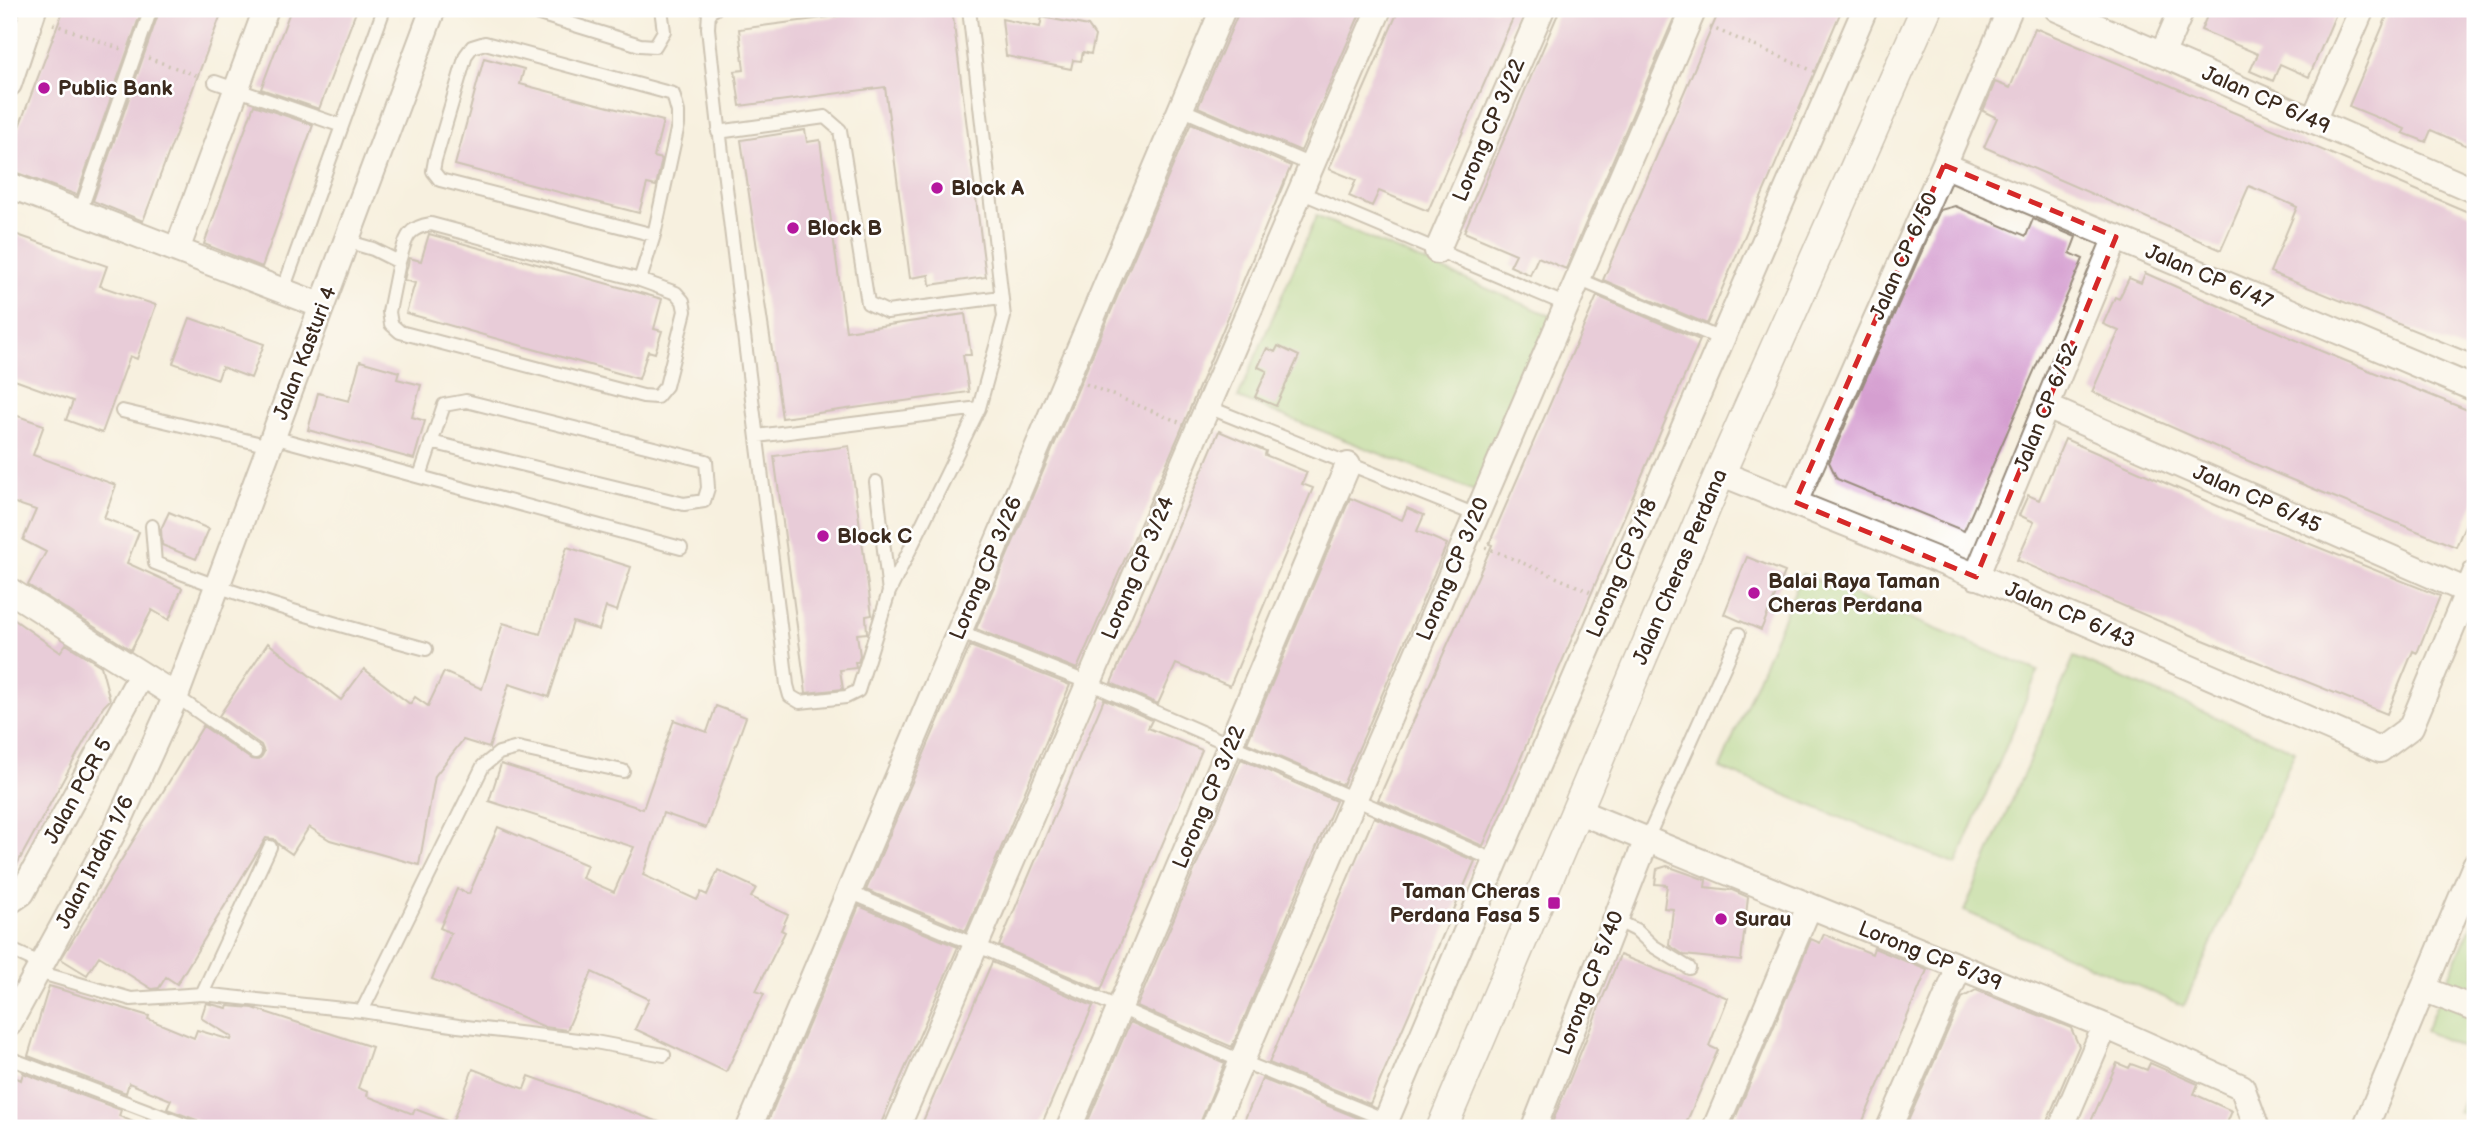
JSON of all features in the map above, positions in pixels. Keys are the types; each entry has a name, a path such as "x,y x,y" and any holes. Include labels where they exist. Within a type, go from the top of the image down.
{"street":[{"path":"177,250 226,85 265,9"},
{"name":"Jalan Kasturi 4","path":"176,696 433,9"},
{"name":"Lorong CP 3/26","path":"749,1128 1223,9"},
{"name":"Lorong CP 3/24","path":"897,1128 1379,9"},
{"name":"Lorong CP 3/22","path":"1437,251 1542,9"},
{"name":"Lorong CP 3/18","path":"1385,1124 1496,860 1865,9"},
{"name":"Jalan Cheras Perdana","path":"1442,1128 1720,473 1926,9"},
{"name":"Jalan CP 6/50","path":"1795,502 2010,9"},
{"name":"Jalan CP 6/49","path":"2057,9 2475,191"},
{"path":"2162,55 2182,9"},
{"path":"2313,121 2362,9"},
{"path":"9,84 32,13"},
{"name":"Lorong CP 3/20","path":"1213,1128 1692,14"},
{"name":"Jalan CP 6/47","path":"1944,165 2475,389"},
{"path":"9,185 322,306"},
{"name":"Jalan CP 6/52","path":"1976,577 2116,237"},
{"name":"Jalan CP 6/45","path":"2046,407 2471,582"},
{"name":"Lorong CP 3/22","path":"1069,1128 1348,465"},
{"name":"Jalan CP 6/43","path":"1720,473 1976,577 2380,750 2411,727 2471,582"},
{"path":"9,590 176,696"},
{"name":"Jalan PCR 5","path":"9,902 22,893 141,674"},
{"name":"Jalan Indah 1/6","path":"9,1024 117,826 176,696"},
{"name":"Lorong CP 5/39","path":"1577,811 2105,1026 2242,1087 2257,1128"},
{"name":"Lorong CP 5/40","path":"1534,1128 1647,839"},
{"path":"2365,1128 2475,865"},
{"path":"1715,1128 1810,907"},
{"path":"1889,1128 1959,968"},
{"path":"2423,989 2472,1001"},
{"path":"2061,1128 2105,1026"}],"lane":[{"path":"79,212 151,9"},
{"path":"283,290 384,9"},
{"path":"523,9 640,45 655,46 664,31 661,9"},
{"path":"715,9 709,12 708,29 719,132 787,685 790,696 800,702 846,696 858,691 889,592 979,408 1004,317 968,9"},
{"path":"640,280 654,235 678,125 673,94 485,43 472,47 466,55 435,160 433,171 440,180 654,235"},
{"path":"226,85 342,126"},
{"path":"1181,109 1311,165"},
{"path":"719,132 825,117 840,130 868,303 887,312 1002,297"},
{"path":"1300,192 1567,305"},
{"path":"431,224 640,280 676,293 683,301 685,310 666,386 657,397 643,397 400,332 391,324 389,312 399,262 409,233 417,226 431,224"},
{"path":"346,241 373,249 399,262"},
{"path":"1578,279 1721,339"},
{"path":"420,476 431,442 444,405 466,401 706,461 708,488 704,501 684,504 431,442"},
{"path":"1208,407 1476,516"},
{"path":"757,436 979,408"},
{"path":"122,411 271,441 420,476 681,548"},
{"path":"876,482 889,592"},
{"path":"152,526 155,563 216,588 426,649"},
{"path":"959,632 1089,683 1496,860"},
{"path":"1647,839 1739,634"},
{"path":"176,696 255,752"},
{"path":"362,1010 483,766 499,753 518,748 623,771"},
{"path":"202,994 270,847"},
{"path":"849,892 1385,1124"},
{"path":"1614,919 1636,930 1661,952 1689,968"},
{"path":"9,949 39,968 131,999 202,994 362,1010 458,1026 595,1042 664,1055"},
{"path":"9,1058 193,1128"}],"path":[{"path":"32,13 135,54 226,85"},
{"path":"1692,14 1834,80"},
{"path":"1068,376 1197,430"},
{"path":"1466,539 1609,599"}],"highlighted area":[{"path":"1944,165 2116,237 1976,577 1795,502"}],"green space":[{"path":"1316,216 1561,320 1482,494 1238,398"},
{"path":"1802,574 2038,671 1956,865 1720,768"},
{"path":"2074,657 2295,751 2184,1006 1964,911"},
{"path":"2475,917 2475,1053 2425,1031"},
{"path":"2475,1073 2475,1118 2458,1112"}],"building":[{"path":"64,9 142,9 77,195 9,170 9,153"},
{"path":"160,9 223,9 143,221 93,201"},
{"path":"291,9 357,9 319,109 261,89"},
{"name":"Block A","path":"892,9 952,9 986,277 930,285 929,275 910,278 885,87 740,106 735,71 744,70 739,29"},
{"path":"1240,9 1362,9 1301,151 1198,107"},
{"path":"1399,9 1517,9 1428,211 1379,191 1372,206 1349,196 1356,180 1329,169"},
{"path":"1560,9 1678,9 1566,269 1538,257 1530,275 1510,266 1516,254 1464,232"},
{"path":"1720,9 1842,9 1707,324 1603,280"},
{"path":"2210,9 2338,9 2309,77 2280,64 2273,81 2250,71 2258,54 2201,30"},
{"path":"2390,9 2475,9 2475,127 2467,146 2431,130 2426,142 2403,133 2405,129 2349,106"},
{"path":"1042,17 1088,26 1095,36 1091,54 1083,52 1081,61 1073,60 1071,69 1006,56 1002,19 1040,27"},
{"path":"2035,28 2475,215 2475,355 2270,272 2297,207 2266,193 2249,186 2221,250 1984,147 1997,118 1983,111 1995,82 2010,88"},
{"path":"484,58 524,69 520,84 663,121 654,157 662,159 656,186 647,184 639,213 455,165"},
{"path":"254,105 313,125 262,267 204,244"},
{"path":"1191,123 1291,166 1179,435 1077,669 976,629"},
{"name":"Block B","path":"805,130 807,142 820,140 846,331 965,314 971,355 963,355 969,392 782,418 741,140"},
{"path":"1955,206 2026,236 2033,219 2076,237 2070,253 2083,259 1964,531 1837,479 1829,462 1940,210"},
{"path":"9,232 107,266 100,286 156,305 137,359 130,356 102,433 66,420 73,401 9,378"},
{"path":"429,234 662,299 654,329 662,331 655,353 648,351 639,379 406,313 415,283 404,280 409,258 421,261"},
{"path":"2145,273 2321,351 2475,413 2475,501 2456,547 2280,475 2092,392 2119,331 2103,324 2115,297 2119,299 2129,278 2141,283"},
{"path":"1597,296 1700,340 1483,846 1378,800 1492,545 1489,544"},
{"path":"190,318 264,344 251,378 222,367 218,379 173,363"},
{"path":"1278,346 1299,356 1276,406 1255,397 1267,371 1258,367 1267,348 1275,352"},
{"path":"360,361 399,372 397,379 421,385 412,417 425,421 414,459 308,430 318,393 349,401"},
{"path":"9,413 44,425 33,455 116,485 104,518 139,532 127,563 182,588 169,620 152,610 131,650 28,585 46,552 23,540 36,510 9,501"},
{"path":"1219,431 1266,451 1265,455 1307,472 1302,484 1313,488 1230,686 1176,664 1158,704 1111,683"},
{"path":"2065,439 2245,518 2440,596 2417,653 2413,651 2387,714 2196,637 2017,560 2034,522 2019,515 2028,495 2039,500"},
{"name":"Block C","path":"849,446 872,615 866,616 867,633 857,634 860,656 858,662 855,662 856,668 840,670 843,689 806,693 774,456"},
{"path":"1350,498 1402,520 1407,508 1424,515 1417,531 1447,544 1343,785 1247,743"},
{"path":"169,512 209,529 196,559 162,545 161,529"},
{"path":"567,547 631,567 617,611 606,607 599,630 573,622 549,697 509,684 489,748 463,740 435,776 419,865 330,840 309,827 292,854 274,839 266,838 177,984 166,977 159,988 152,989 99,956 87,975 61,959 203,726 251,759 258,760 262,756 264,752 261,745 219,716 268,643 341,700 364,669 410,704 415,697 428,706 444,672 482,689 503,623 540,634"},
{"name":"Balai Raya Taman Cheras Perdana","path":"1747,557 1785,572 1761,630 1724,614"},
{"path":"9,616 60,652 66,644 101,666 110,700 103,707 9,879"},
{"path":"970,646 1070,685 966,931 866,890"},
{"path":"1104,699 1152,720 1148,728 1202,750 1101,990 999,946"},
{"path":"716,706 746,717 706,828 663,813 643,875 697,900 701,892 707,895 718,870 756,888 751,897 788,915 781,930 785,932 756,991 764,994 726,1072 635,1029 649,999 592,972 567,1030 545,1027 432,979 451,933 440,928 457,889 469,894 498,827 587,865 582,878 614,892 634,847 489,801 501,764 643,809 674,720 707,732"},
{"path":"1241,759 1336,801 1232,1047 1137,1006"},
{"path":"1374,817 1475,861 1370,1104 1269,1063"},
{"path":"1667,866 1706,880 1705,887 1732,890 1748,897 1741,961 1684,955 1669,945 1673,909 1664,908 1667,885 1655,884 1657,869"},
{"path":"859,906 958,947 879,1128 765,1128"},
{"path":"1824,934 1872,954 1874,948 1927,970 1860,1128 1731,1128 1811,939 1820,943"},
{"path":"1620,955 1728,998 1709,1046 1718,1050 1684,1128 1550,1128"},
{"path":"992,962 1093,1006 1040,1128 920,1128"},
{"path":"49,986 149,1016 148,1019 194,1038 197,1030 231,1040 232,1037 201,1018 206,1003 227,1008 253,1008 372,1047 358,1088 368,1092 367,1096 413,1114 415,1109 452,1123 473,1069 524,1089 529,1076 671,1126 228,1128 213,1123 212,1128 202,1128 197,1120 167,1109 171,1100 129,1083 126,1093 28,1056"},
{"path":"1976,990 2071,1028 2079,1046 2044,1128 1905,1128 1962,998"},
{"path":"1130,1022 1225,1063 1198,1128 1085,1128"},
{"path":"2117,1063 2129,1068 2131,1064 2147,1070 2150,1063 2198,1084 2194,1094 2232,1111 2225,1128 2088,1128"},
{"path":"23,1073 121,1110 119,1116 147,1128 9,1128 9,1091 15,1077 21,1080"},
{"path":"1262,1079 1363,1120 1359,1128 1241,1128"}],"place":[{"name":"Public Bank","path":"44,88"},
{"name":"Block A","path":"937,188"},
{"name":"Block B","path":"793,228"},
{"name":"Block C","path":"823,536"},
{"name":"Balai Raya Taman Cheras Perdana","path":"1754,593"},
{"name":"Taman Cheras Perdana Fasa 5","path":"1554,903"},
{"name":"Surau","path":"1721,919"}]}
